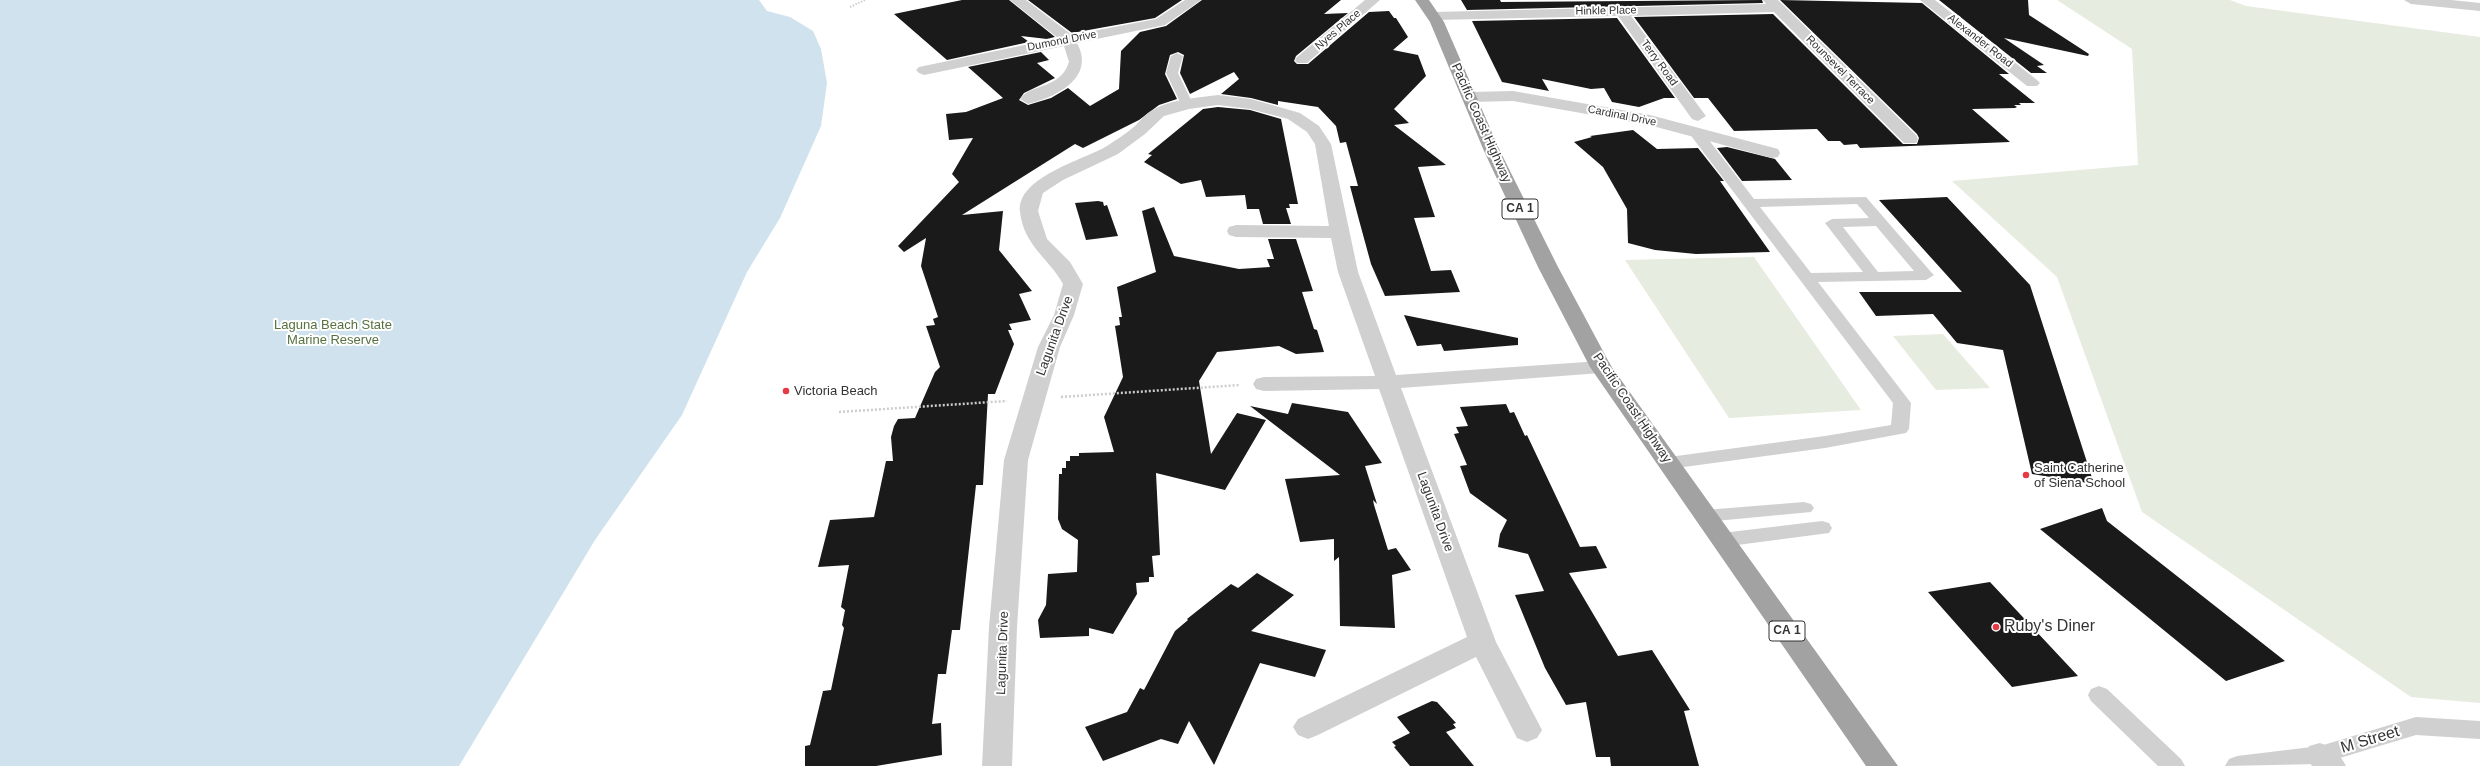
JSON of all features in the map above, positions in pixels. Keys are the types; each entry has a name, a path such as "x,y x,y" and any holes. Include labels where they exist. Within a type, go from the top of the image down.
{"highway":[{"name":"Pacific Coast Highway","path":"1422,0 1434,16 1492,151 1548,267 1601,367 1883,766"}],"street":[{"path":"1017,0 1068,39 1074,48 1077,61 1075,70 1062,84 1028,99"},
{"name":"Dumond Drive","path":"924,70 1068,39 1160,22 1194,0"},
{"name":"Nyes Place","path":"1302,60 1373,0"},
{"name":"Alexander Road","path":"1928,0 2032,83"},
{"path":"2411,0 2480,7"},
{"name":"Hinkle Place","path":"1434,16 1615,7 1774,4"},
{"name":"Rounsevel Terrace","path":"1774,4 1910,140"},
{"name":"Terry Road","path":"1615,7 1698,116"},
{"name":"Cardinal Drive","path":"1470,97 1513,96 1650,120 1697,134 1772,153"},
{"name":"Lagunita Drive","path":"997,766 1001,706 1003,627 1016,460 1049,347 1064,315 1073,284 1063,266 1038,241 1029,211 1035,191 1057,176 1112,150 1129,139 1158,113 1187,104 1218,100 1251,104 1294,116 1313,129 1323,144 1348,272 1482,642 1527,730"},
{"path":"1236,231 1339,232"},
{"path":"1264,384 1388,382 1601,367"},
{"path":"1308,727 1482,642"}],"lane":[{"path":"1177,56 1172,73 1187,104"},
{"path":"1669,463 1825,442 1900,429 1902,403 1697,134"},
{"path":"1751,203 1861,200 1926,275 1808,278"},
{"path":"1874,276 1832,223 1880,222"},
{"path":"1705,516 1804,508"},
{"path":"1722,540 1822,528"},
{"path":"2099,695 2174,766"},
{"name":"M Street","path":"2237,766 2326,761 2416,726 2480,730"}],"path":[{"path":"850,7 865,0"},
{"path":"839,412 1264,384"}],"shaded area":[{"path":"2057,0 2230,0 2246,6 2480,37 2480,703 2411,697 2142,512 2057,277 1952,181 2138,165 2132,49"},
{"path":"1754,257 1861,410 1729,418 1625,260"},
{"path":"1943,334 1990,388 1936,390 1893,336"}],"water":[{"name":"Laguna Beach State Marine Reserve","path":"0,0 759,0 767,11 790,17 813,31 821,49 827,83 821,126 780,218 747,272 682,415 595,540 459,766 0,766"}],"building":[{"path":"962,0 1009,0 1055,37 1047,39 1021,36 1029,42 947,60 894,14"},
{"path":"1028,0 1182,0 1155,18 1072,33"},
{"path":"1202,0 1341,0 1324,14 1348,13 1296,56 1294,61 1297,64 1308,64 1369,12 1389,11 1394,18 1396,18 1408,37 1393,50 1418,55 1426,76 1394,109 1409,123 1394,125 1446,165 1418,167 1435,217 1414,218 1431,271 1451,270 1460,292 1385,296 1371,264 1350,186 1358,186 1346,142 1340,143 1336,126 1318,107 1278,101 1278,105 1251,98 1221,94 1239,79 1234,72 1190,94 1180,73 1184,55 1178,52 1170,55 1165,74 1177,99 1159,105 1139,120 1083,148 1075,144 962,215 1003,211 999,250 1032,291 1019,294 1031,320 1009,324 1012,330 1008,330 1014,344 995,394 988,394 983,485 976,485 960,630 952,630 946,674 938,674 932,724 941,723 942,755 876,766 805,766 805,746 810,745 823,691 831,690 844,628 842,625 845,610 841,607 849,565 818,567 830,520 874,517 886,461 893,461 891,437 894,426 898,419 915,418 935,372 940,367 926,326 935,325 933,319 938,317 921,266 926,238 904,252 898,246 959,182 952,174 973,138 949,140 946,114 966,112 1003,98 968,67 1041,52 1049,60 1037,63 1055,78 1024,93 1019,100 1028,105 1051,98 1068,88 1090,106 1119,89 1121,51 1140,32 1166,26"},
{"path":"1461,0 1500,0 1501,2 1762,0 1763,3 1467,10"},
{"path":"1780,0 1922,3 2009,74 1999,74 2035,103 2019,103 2021,105 2014,105 2017,107 2015,108 1972,109 2010,142 1860,148 1857,144 1844,145 1840,141 1828,141 1817,129 1734,131 1708,98 1694,98 1634,17 1773,14 1903,144 1917,144 1919,138 1917,134"},
{"path":"1939,0 2028,0 2029,15 2089,54 2088,56 2004,38 2044,65 2037,66 2047,73 2031,73"},
{"path":"1617,18 1675,98 1664,98 1639,107 1612,102 1604,88 1591,89 1542,79 1549,91 1502,82 1472,21"},
{"path":"1218,107 1250,110 1281,119 1298,204 1289,204 1290,208 1286,208 1291,224 1263,224 1259,209 1247,209 1245,195 1206,197 1201,180 1181,184 1144,162 1152,155 1148,154 1203,109"},
{"path":"1633,130 1657,149 1698,148 1724,181 1720,181 1770,252 1696,254 1655,250 1628,243 1627,209 1603,167 1574,142 1592,137 1590,136"},
{"path":"1727,147 1775,159 1792,180 1742,181 1717,148"},
{"path":"1947,197 2030,285 2094,484 2032,474 2003,350 1957,343 1933,314 1876,316 1859,292 1962,292 1879,200"},
{"path":"1103,202 1104,206 1107,205 1118,236 1086,240 1075,203"},
{"path":"1154,207 1174,256 1239,269 1270,267 1267,259 1274,259 1268,239 1296,239 1313,291 1302,292 1314,329 1317,330 1324,352 1296,354 1279,346 1217,352 1199,381 1211,454 1237,413 1266,420 1225,490 1156,473 1160,555 1152,556 1154,577 1149,577 1149,582 1136,583 1137,594 1113,634 1089,628 1089,636 1040,638 1038,620 1046,605 1048,574 1077,572 1078,540 1062,529 1058,519 1059,474 1062,474 1062,468 1066,468 1066,461 1070,461 1070,456 1079,456 1079,453 1114,452 1104,417 1123,377 1115,326 1120,325 1119,317 1122,317 1117,287 1156,272 1142,211"},
{"path":"1404,315 1518,338 1518,345 1444,351 1441,344 1417,346"},
{"path":"1292,403 1348,412 1382,463 1365,466 1377,504 1373,500 1374,505 1388,550 1396,548 1411,570 1392,575 1395,628 1340,626 1339,557 1334,561 1334,539 1300,542 1285,479 1340,475 1250,406 1288,414"},
{"path":"1506,404 1510,413 1514,412 1525,436 1527,435 1580,547 1596,546 1607,568 1569,573 1618,656 1652,650 1690,710 1684,711 1699,766 1611,766 1610,757 1596,757 1586,702 1566,705 1545,668 1515,595 1544,591 1528,554 1498,547 1500,534 1507,520 1470,493 1460,466 1467,465 1454,434 1459,433 1456,427 1468,426 1460,407"},
{"path":"2102,508 2107,521 2285,661 2226,681 2040,529"},
{"path":"1257,573 1294,595 1251,631 1326,650 1315,677 1260,663 1214,765 1189,721 1178,744 1161,739 1103,761 1085,727 1127,712 1140,688 1144,690 1175,631 1188,620 1187,619 1231,584 1238,588"},
{"name":"Ruby's Diner","path":"1990,582 2078,676 2012,687 1928,592"},
{"path":"1432,701 1437,702 1456,723 1453,724 1456,728 1446,732 1474,766 1410,766 1394,747 1396,746 1392,742 1410,733 1397,717"}],"place":[{"name":"Victoria Beach","path":"786,391"},
{"name":"Saint Catherine of Siena School","path":"2026,475"},
{"name":"Ruby's Diner","path":"1996,627"}]}
